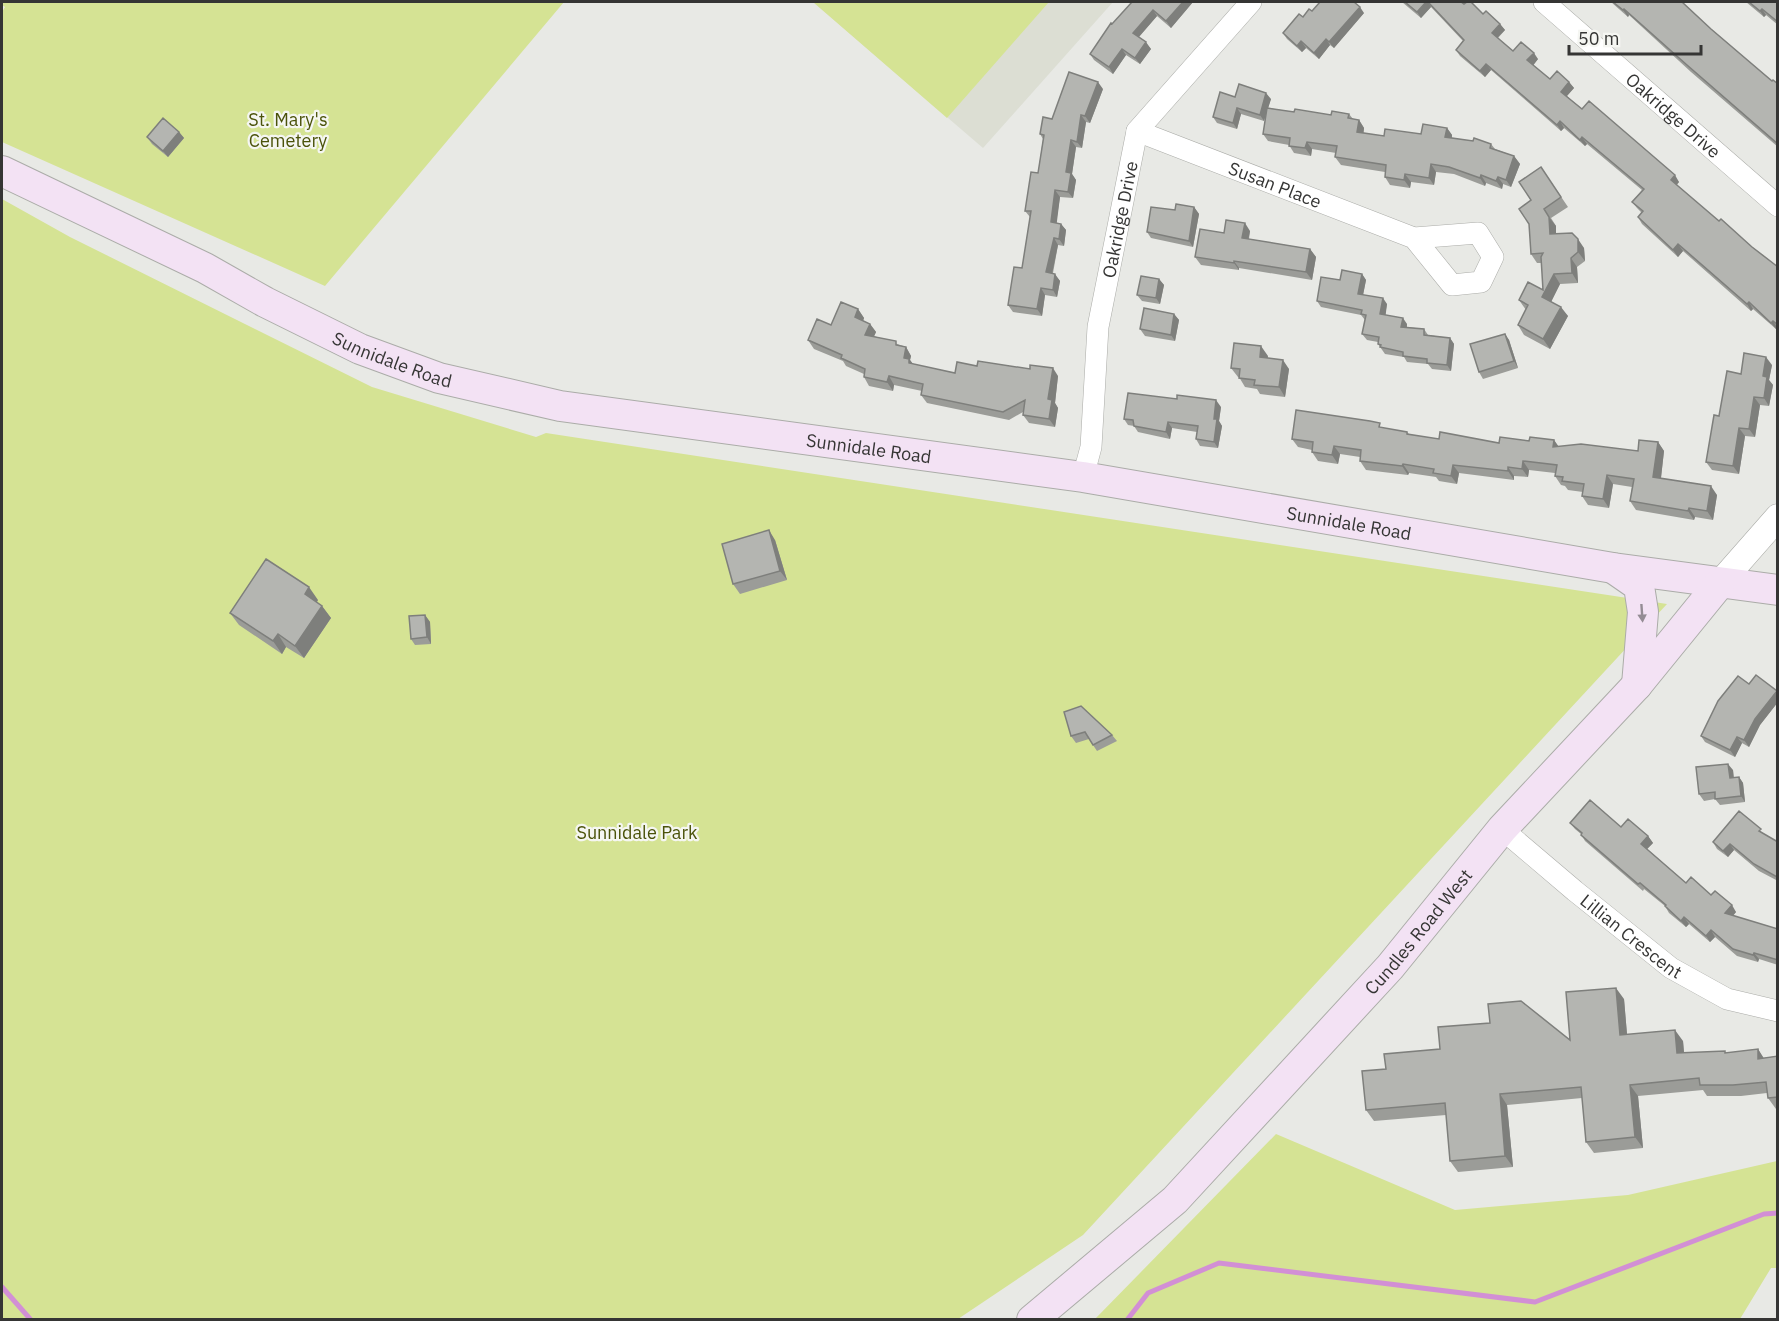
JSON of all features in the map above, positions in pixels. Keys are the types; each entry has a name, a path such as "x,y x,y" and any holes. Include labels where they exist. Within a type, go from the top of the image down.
{"main road":[{"name":"Sunnidale Road","path":"2,171 205,268 265,302 360,349 438,378 560,406 1083,477 1613,568 1778,590"},
{"path":"1613,568 1638,586 1643,612 1637,685"},
{"name":"Cundles Road West","path":"1032,1320 1175,1200 1390,967 1502,829 1637,685 1720,583"}],"street":[{"path":"1137,130 1251,2"},
{"name":"Oakridge Drive","path":"1544,2 1778,206"},
{"name":"Susan Place","path":"1137,130 1414,238"},
{"name":"Oakridge Drive","path":"1083,477 1091,447 1098,327 1137,130"},
{"name":"Cundles Road West","path":"1720,583 1778,517"},
{"name":"Lillian Crescent","path":"1502,829 1671,968 1727,999 1778,1011"}],"shaded area":[{"path":"813,2 1113,2 983,148"}],"green space":[{"name":"St. Mary's Cemetery","path":"2,2 564,2 325,286 2,142 2,12 5,7"},
{"path":"813,2 1049,2 947,118"},
{"name":"Sunnidale Park","path":"2,199 70,237 372,387 536,437 546,433 1667,604 1083,1235 958,1319 2,1319"},
{"path":"1276,1134 1455,1210 1628,1195 1777,1161 1777,1268 1771,1268 1740,1319 1095,1319"}],"building":[{"path":"1132,2 1183,2 1166,21 1153,10 1133,33 1146,42 1135,58 1122,49 1109,67 1090,54 1111,23"},
{"path":"1320,2 1354,2 1360,7 1329,42 1326,39 1314,53 1301,41 1297,46 1283,33 1299,14 1303,17 1309,9 1312,11"},
{"path":"1405,2 1426,2 1417,12"},
{"path":"1428,2 1461,2 1464,4 1471,2 1483,14 1486,11 1500,24 1492,33 1513,51 1521,42 1534,53 1527,60 1550,79 1557,71 1569,82 1561,92 1582,109 1589,101 1675,175 1671,180 1778,267 1778,325 1773,321 1771,323 1749,302 1747,304 1678,244 1673,250 1638,217 1643,211 1632,202 1644,189 1582,137 1580,140 1560,121 1557,125 1486,64 1480,71 1456,50 1464,40"},
{"path":"1613,2 1682,2 1778,84 1778,144 1624,9"},
{"path":"1749,2 1778,2 1778,22 1762,9 1760,11"},
{"path":"1069,72 1098,82 1085,116 1081,115 1077,142 1071,140 1066,172 1071,173 1068,192 1055,190 1051,222 1061,224 1059,239 1054,238 1046,272 1055,274 1053,290 1041,288 1037,309 1008,305 1014,267 1022,268 1031,211 1025,211 1031,172 1038,173 1044,135 1040,134 1043,117 1052,119"},
{"path":"1239,84 1266,93 1260,115 1237,108 1233,123 1213,117 1220,92 1235,97"},
{"path":"1267,108 1294,112 1295,109 1331,115 1332,111 1349,114 1348,118 1359,120 1357,132 1384,136 1385,129 1421,134 1423,124 1447,128 1445,137 1473,141 1474,138 1491,144 1490,148 1514,156 1506,180 1498,177 1496,181 1481,175 1480,178 1449,167 1431,164 1429,178 1405,174 1404,180 1385,177 1386,165 1335,157 1337,146 1307,142 1305,148 1289,146 1290,138 1263,134"},
{"path":"163,118 179,132 163,151 147,137"},
{"path":"1541,167 1561,197 1544,209 1549,217 1550,234 1572,233 1578,239 1578,252 1571,258 1572,273 1554,274 1542,297 1561,307 1543,339 1518,325 1528,305 1519,300 1528,282 1543,290 1541,257 1543,253 1531,254 1529,224 1519,209 1531,200 1519,182"},
{"path":"1176,204 1194,207 1189,241 1147,232 1151,207 1175,210"},
{"path":"1226,220 1245,223 1242,238 1310,249 1306,272 1195,257 1200,229 1224,233"},
{"path":"1342,270 1362,274 1358,294 1383,298 1380,314 1403,318 1401,327 1424,329 1424,335 1450,338 1447,365 1427,363 1427,359 1403,356 1403,352 1380,347 1379,337 1362,334 1366,315 1361,314 1362,310 1317,301 1321,277 1340,280"},
{"path":"1141,276 1159,279 1156,298 1137,295"},
{"path":"841,302 858,309 855,317 870,324 865,335 896,341 896,345 906,347 904,358 909,359 909,363 955,373 957,362 977,366 978,361 1030,369 1030,365 1053,368 1048,399 1052,400 1049,419 1023,415 1025,400 1003,412 921,395 923,384 889,376 887,382 864,377 865,369 841,358 842,355 808,340 817,319 831,325"},
{"path":"1144,308 1174,314 1171,335 1140,329"},
{"path":"1505,334 1514,361 1479,372 1470,344"},
{"path":"1234,343 1261,346 1260,357 1283,360 1279,387 1254,385 1255,380 1239,378 1240,369 1231,368"},
{"path":"1744,353 1766,357 1763,376 1767,377 1764,398 1754,397 1749,429 1739,428 1733,466 1706,462 1714,415 1719,416 1727,371 1741,374"},
{"path":"1128,393 1177,399 1177,395 1216,400 1214,419 1217,419 1214,442 1196,439 1198,426 1168,422 1166,432 1134,426 1133,420 1124,419"},
{"path":"1296,410 1380,423 1379,427 1439,439 1440,432 1499,443 1500,437 1529,441 1530,437 1554,440 1553,447 1581,444 1638,451 1639,440 1658,442 1653,477 1711,486 1707,511 1689,508 1688,511 1630,501 1634,479 1607,475 1603,499 1582,496 1584,484 1562,481 1563,477 1555,476 1557,465 1523,461 1522,469 1508,467 1508,471 1453,465 1451,476 1433,473 1434,469 1360,461 1361,450 1334,446 1332,455 1312,452 1313,442 1292,439"},
{"path":"769,530 780,571 733,584 722,544"},
{"path":"266,559 309,587 305,594 322,606 295,646 278,634 273,641 230,613"},
{"path":"425,615 427,637 411,639 409,616"},
{"path":"1756,675 1777,691 1755,719 1744,740 1737,737 1730,750 1701,736 1718,701 1738,676 1749,684"},
{"path":"1081,706 1112,735 1093,745 1085,732 1071,736 1064,712"},
{"path":"1728,764 1730,778 1739,777 1741,796 1715,799 1715,792 1699,794 1696,767"},
{"path":"1590,800 1621,827 1628,819 1648,836 1641,844 1686,883 1691,877 1711,895 1715,891 1732,905 1725,913 1778,929 1778,960 1733,949 1711,930 1706,936 1684,917 1681,921 1666,905 1640,883 1638,884 1570,823"},
{"path":"1739,811 1761,829 1759,831 1778,842 1777,877 1754,864 1730,844 1723,851 1713,842"},
{"path":"1616,988 1620,1035 1675,1030 1677,1053 1725,1051 1725,1053 1758,1049 1758,1059 1778,1056 1778,1097 1768,1098 1766,1082 1700,1085 1699,1078 1630,1085 1635,1137 1586,1142 1581,1087 1500,1094 1505,1156 1450,1161 1445,1103 1366,1110 1362,1071 1386,1069 1384,1054 1440,1049 1438,1027 1490,1023 1488,1004 1521,1001 1570,1040 1566,992"}],"waterway":[{"path":"1127,1320 1148,1293 1219,1263 1535,1302 1764,1214 1778,1213"},
{"path":"2,1287 31,1320"}]}
